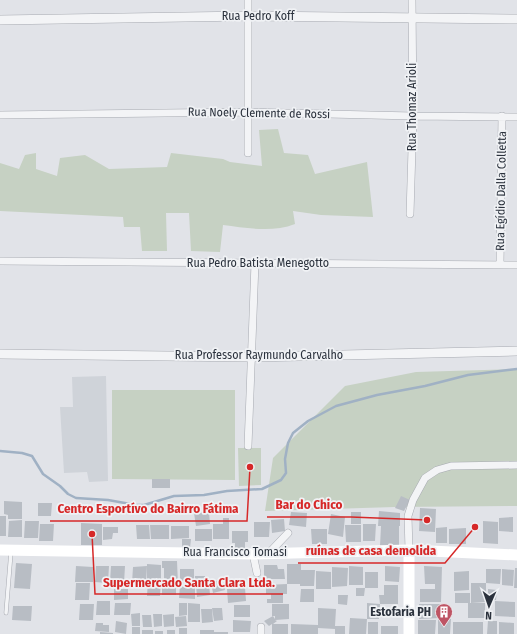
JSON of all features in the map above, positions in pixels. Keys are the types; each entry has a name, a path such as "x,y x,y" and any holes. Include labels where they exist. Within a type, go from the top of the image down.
{"main road":[{"name":"Rua Francisco Tomasi","path":"0,550 268,554 409,550 517,555"},
{"path":"409,550 409,634"}],"street":[{"path":"248,0 248,153"},
{"name":"Rua Thomaz Arioli","path":"410,214 413,116 412,0"},
{"name":"Rua Pedro Koff","path":"0,20 247,16 517,19"},
{"name":"Rua Noely Clemente de Rossi","path":"0,114 247,112 413,116 517,116"},
{"name":"Rua Egídio Dalla Colletta","path":"500,265 502,116"},
{"name":"Rua Pedro Batista Menegotto","path":"0,262 517,265"},
{"path":"248,446 255,263"},
{"name":"Rua Professor Raymundo Carvalho","path":"0,354 251,357 517,350"},
{"path":"409,550 408,516 413,500 425,478 437,470 451,466 517,464"},
{"path":"268,554 288,533"},
{"path":"253,554 257,573"}],"lane":[{"path":"6,613 12,550"}],"shaded area":[{"path":"106,376 108,481 89,482 87,472 64,473 60,407 73,407 72,377"}],"green space":[{"path":"278,129 284,153 308,155 315,174 367,162 373,217 321,215 293,211 295,224 286,227 259,229 223,225 220,252 191,251 189,213 166,213 167,251 142,251 140,227 124,227 123,217 0,211 0,163 19,169 25,155 36,153 36,169 57,176 60,158 85,155 109,169 167,167 171,153 223,159 230,162 262,166 259,130"},
{"path":"517,369 517,506 395,507 265,511 273,458 345,386 416,372"},
{"path":"112,390 235,390 235,480 112,479"},
{"path":"238,448 261,448 261,485 239,486"}],"building":[{"path":"152,479 170,479 170,488 152,488"},
{"path":"401,496 410,500 404,511 395,508"},
{"path":"4,501 22,502 22,519 8,519 8,515 4,514"},
{"path":"38,503 52,503 51,516 38,516"},
{"path":"420,508 436,509 435,532 419,531"},
{"path":"379,511 400,513 400,526 378,526"},
{"path":"209,512 210,524 196,526 194,513"},
{"path":"291,512 307,513 306,527 289,525"},
{"path":"351,512 361,512 361,524 351,524"},
{"path":"331,514 345,517 343,537 328,534"},
{"path":"0,516 6,516 6,536 0,536"},
{"path":"513,517 513,532 499,531 499,518"},
{"path":"223,518 229,518 229,539 213,539 213,524 223,524"},
{"path":"284,519 285,531 272,533 271,520"},
{"path":"22,520 22,537 8,537 9,521"},
{"path":"25,521 39,521 38,538 24,538"},
{"path":"483,521 498,522 498,544 483,543"},
{"path":"254,522 270,522 269,537 254,537"},
{"path":"81,523 102,524 102,545 81,545"},
{"path":"40,524 54,524 53,541 39,541"},
{"path":"363,524 376,524 375,541 363,541"},
{"path":"136,525 149,525 150,539 137,539"},
{"path":"150,525 169,525 169,539 151,539"},
{"path":"345,525 361,525 361,542 346,542"},
{"path":"171,526 189,526 189,538 171,539"},
{"path":"381,526 399,526 399,546 380,546"},
{"path":"103,527 118,527 118,533 113,533 112,539 103,540"},
{"path":"447,527 447,543 436,543 436,528"},
{"path":"466,528 466,544 449,544 449,529"},
{"path":"195,529 212,529 212,541 195,541"},
{"path":"311,529 327,529 327,544 312,544"},
{"path":"232,531 248,531 248,542 245,542 245,549 235,549 235,543 232,543"},
{"path":"182,539 191,539 190,548 182,548"},
{"path":"162,561 177,561 178,585 164,586 164,568 162,568"},
{"path":"16,563 32,564 30,589 14,588"},
{"path":"147,564 161,565 161,580 147,580"},
{"path":"287,564 301,564 301,570 315,570 314,586 287,584"},
{"path":"264,565 277,565 278,569 284,569 285,579 272,579 272,582 264,582"},
{"path":"76,566 93,567 93,582 75,582"},
{"path":"96,566 109,566 108,583 95,582"},
{"path":"111,566 125,566 124,583 110,582"},
{"path":"147,566 146,583 132,583 133,567"},
{"path":"349,566 363,567 363,585 349,585"},
{"path":"385,566 400,567 399,582 385,581"},
{"path":"424,566 442,567 441,602 420,602 420,589 435,589 435,584 425,584"},
{"path":"332,567 348,568 347,586 332,587"},
{"path":"515,568 517,568 517,588 514,588"},
{"path":"180,569 194,569 194,581 180,581"},
{"path":"486,569 501,569 500,584 486,583"},
{"path":"502,569 514,570 513,586 502,585"},
{"path":"316,571 331,572 331,589 316,589"},
{"path":"469,571 469,590 454,591 454,572"},
{"path":"365,572 378,572 378,588 365,588"},
{"path":"195,576 205,576 205,583 195,583"},
{"path":"148,580 161,581 160,596 147,596"},
{"path":"219,580 220,586 224,585 225,590 213,593 211,583"},
{"path":"76,583 90,583 89,600 75,600"},
{"path":"209,583 210,595 197,597 196,585"},
{"path":"471,583 486,583 486,602 471,603"},
{"path":"287,584 287,594 283,594 283,603 267,603 267,599 271,599 271,594 266,594 266,585"},
{"path":"180,585 195,586 195,599 179,598"},
{"path":"384,585 398,585 398,604 380,604 379,595 384,595"},
{"path":"162,586 176,587 176,595 162,595"},
{"path":"245,588 246,601 228,603 227,589"},
{"path":"356,588 365,588 364,596 356,596"},
{"path":"114,589 128,589 128,599 114,600"},
{"path":"301,589 314,589 314,602 300,602"},
{"path":"488,589 497,590 496,600 488,600"},
{"path":"455,593 470,593 470,603 485,603 485,618 468,618 468,603 455,603"},
{"path":"338,595 348,595 347,605 338,604"},
{"path":"97,601 110,601 110,615 96,615"},
{"path":"495,601 515,602 515,617 495,616"},
{"path":"115,603 131,603 130,615 114,615"},
{"path":"179,603 187,603 187,615 179,616"},
{"path":"188,603 200,604 200,622 188,622"},
{"path":"367,603 380,604 379,619 367,619"},
{"path":"80,604 94,604 93,620 79,620"},
{"path":"272,604 289,604 289,619 275,620 277,621 273,624 288,624 288,634 272,634 272,624 269,626 264,621 273,616"},
{"path":"419,604 440,604 440,618 419,619"},
{"path":"234,605 250,605 250,617 234,617"},
{"path":"13,606 32,606 31,621 12,620"},
{"path":"212,608 222,608 223,620 214,621"},
{"path":"318,608 336,609 335,626 345,626 345,634 335,634 335,629 318,628 318,634 291,634 291,624 318,625"},
{"path":"201,609 212,609 213,622 202,623"},
{"path":"140,613 140,626 132,626 131,614"},
{"path":"153,614 162,614 162,626 154,627"},
{"path":"174,614 174,626 164,627 163,615"},
{"path":"142,615 151,615 152,627 143,627"},
{"path":"186,616 187,626 176,627 175,617"},
{"path":"350,618 367,619 366,634 349,634"},
{"name":"Estofaria PH","path":"438,619 451,619 450,634 438,634"},
{"path":"233,620 251,621 250,632 233,632"},
{"path":"418,620 436,620 435,634 418,634"},
{"path":"116,621 127,623 126,634 115,632"},
{"path":"488,621 497,621 497,634 487,634"},
{"path":"368,622 378,622 378,634 368,634"},
{"path":"453,622 483,622 483,634 453,634"},
{"path":"499,622 514,623 514,634 499,634"},
{"path":"96,623 109,625 109,632 95,631"},
{"path":"381,626 398,626 398,634 381,634"},
{"path":"132,627 140,627 140,634 132,634"},
{"path":"179,628 187,628 187,634 179,634"},
{"path":"142,630 153,630 153,634 142,634"},
{"path":"167,630 175,630 175,634 167,634"},
{"path":"200,630 228,632 228,634 200,634"},
{"path":"155,631 163,631 163,634 155,634"},
{"path":"100,632 113,633 113,634 100,634"}],"waterway":[{"path":"0,451 22,453 32,456 43,474 60,486 68,494 76,498 108,500 144,505 174,496 204,495 227,491 262,489 281,480 286,473 285,459 288,443 293,433 308,421 336,406 377,395 425,386 468,375 517,369"}],"place":[{"name":"Centro Esportívo do Bairro Fátima","path":"250,467"},
{"name":"Bar do Chico","path":"427,520"},
{"name":"ruínas de casa demolida","path":"475,527"},
{"name":"Supermercado Santa Clara Ltda.","path":"92,534"},
{"name":"Estofaria PH","path":"444,627"}]}
